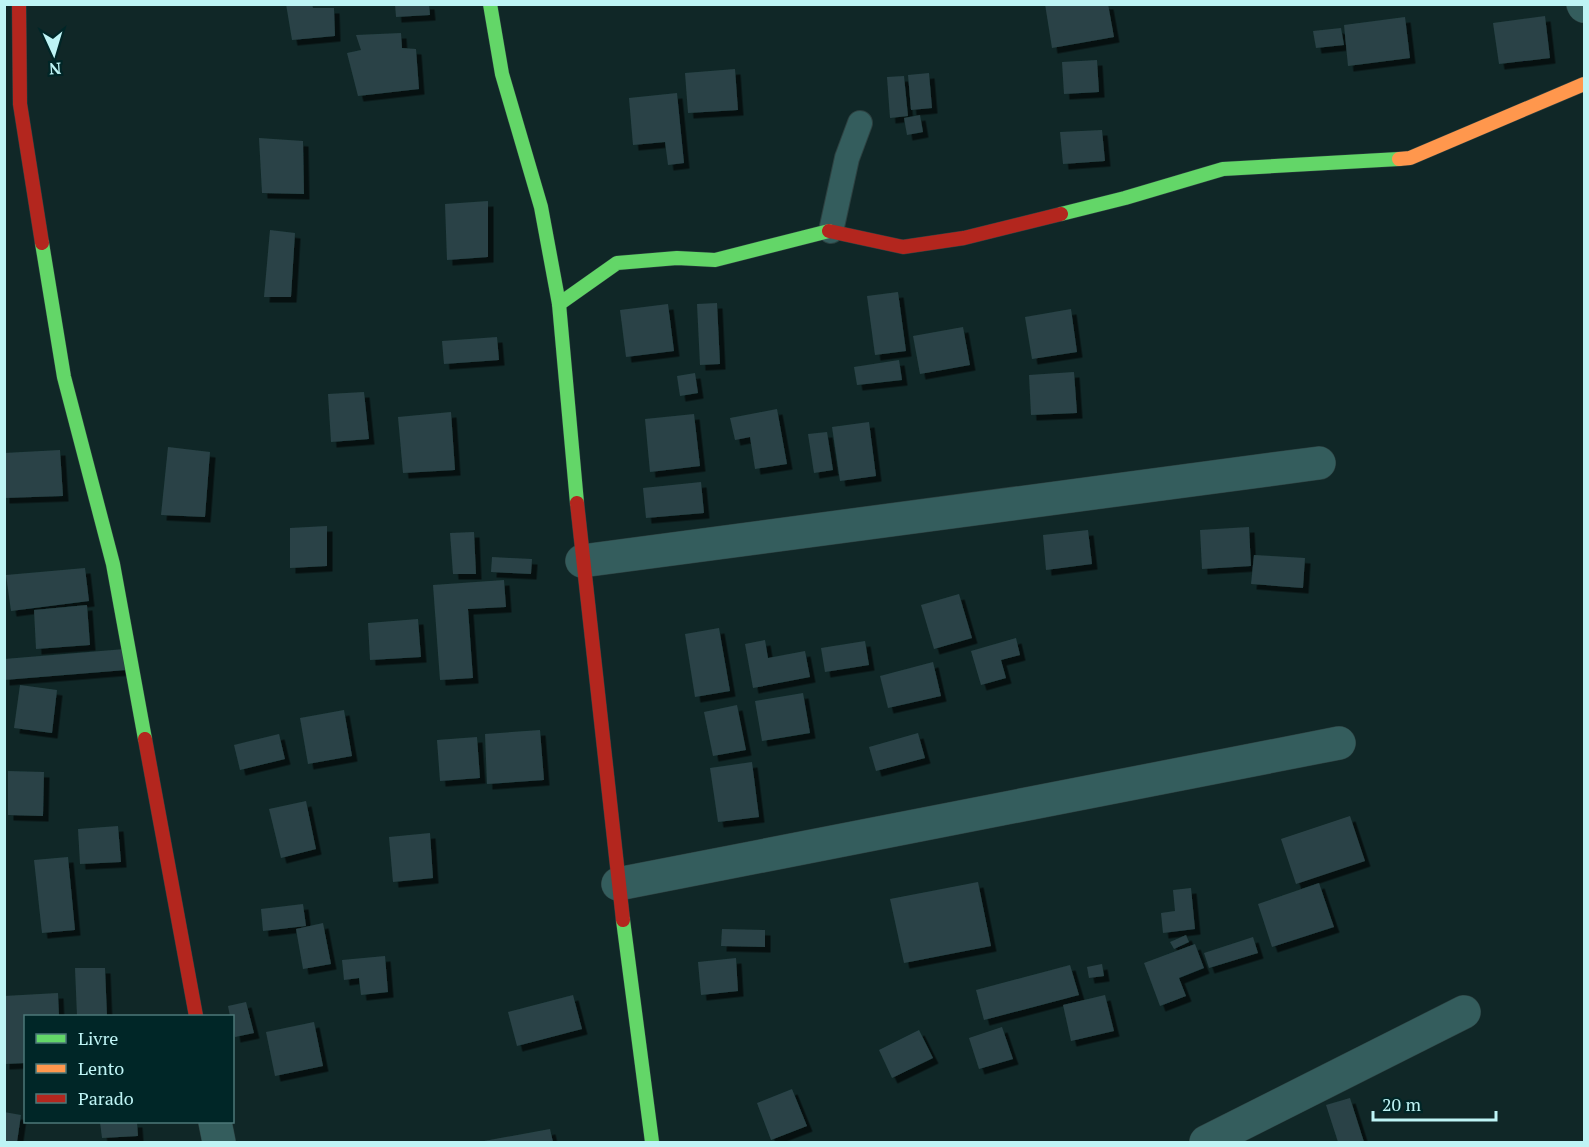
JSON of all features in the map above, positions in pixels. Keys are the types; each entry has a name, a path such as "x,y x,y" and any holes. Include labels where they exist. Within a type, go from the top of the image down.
{"street":[{"path":"19,4 20,104 64,377 113,564 196,1015"},
{"path":"490,4 502,74 541,207 560,304 582,561 618,884 652,1143"},
{"path":"560,304 616,263 677,258 715,260 831,231 903,247 964,238 1125,198 1223,169 1410,158 1584,84"},
{"path":"582,561 1319,463"},
{"path":"618,884 1339,743"},
{"path":"1206,1143 1464,1012"},
{"path":"215,1123 219,1143"}],"lane":[{"path":"831,231 847,158 860,123"}],"building":[{"path":"286,4 312,4 313,8 334,8 335,36 292,40"},
{"path":"395,4 429,4 430,15 396,17"},
{"path":"1045,4 1108,4 1114,37 1052,48"},
{"path":"1545,16 1550,58 1499,64 1493,23"},
{"path":"1405,17 1410,58 1348,66 1344,25"},
{"path":"1341,28 1344,45 1316,48 1313,31"},
{"path":"401,33 402,48 416,49 419,89 358,96 347,53 361,50 356,35"},
{"path":"1097,60 1099,92 1064,94 1062,62"},
{"path":"735,69 738,110 688,113 685,73"},
{"path":"929,73 932,108 911,110 908,75"},
{"path":"904,76 908,116 890,118 887,77"},
{"path":"677,93 684,163 668,165 665,142 633,145 629,98"},
{"path":"920,115 923,132 907,135 904,118"},
{"path":"1102,130 1105,161 1063,164 1060,132"},
{"path":"259,138 303,141 304,194 262,193"},
{"path":"488,201 488,257 447,260 445,204"},
{"path":"270,230 295,233 291,297 264,297"},
{"path":"898,292 906,351 875,355 867,296"},
{"path":"717,303 720,364 700,365 697,304"},
{"path":"668,304 674,351 626,357 620,310"},
{"path":"1071,309 1077,352 1032,359 1025,317"},
{"path":"963,327 970,365 920,374 913,336"},
{"path":"497,337 499,360 444,364 442,341"},
{"path":"899,360 902,380 857,385 854,367"},
{"path":"1074,372 1077,413 1031,415 1029,375"},
{"path":"695,373 698,393 680,396 677,376"},
{"path":"364,392 369,439 331,442 328,394"},
{"path":"777,409 787,464 755,469 750,437 735,440 730,418"},
{"path":"451,412 455,470 403,473 398,417"},
{"path":"694,414 700,466 650,472 645,419"},
{"path":"869,422 876,476 840,481 832,427"},
{"path":"827,432 833,470 814,473 808,434"},
{"path":"168,447 210,452 205,517 161,515"},
{"path":"60,450 63,496 4,498 4,453"},
{"path":"701,482 704,513 646,518 643,488"},
{"path":"327,526 327,566 290,568 290,528"},
{"path":"1249,527 1251,566 1202,569 1200,530"},
{"path":"1088,530 1092,564 1046,570 1043,535"},
{"path":"474,532 476,574 453,574 450,533"},
{"path":"1254,555 1305,558 1303,588 1251,584"},
{"path":"492,557 532,559 531,574 491,572"},
{"path":"85,568 89,601 11,611 6,575"},
{"path":"504,580 506,607 468,609 473,678 440,680 433,585"},
{"path":"959,594 972,638 934,649 921,605"},
{"path":"87,605 90,645 36,649 34,610"},
{"path":"418,619 421,657 370,660 368,623"},
{"path":"719,628 730,691 695,697 685,634"},
{"path":"1016,638 1020,655 1001,660 1006,678 981,685 971,651"},
{"path":"765,640 768,658 805,651 810,677 753,688 745,644"},
{"path":"865,641 869,665 825,672 821,648"},
{"path":"125,649 126,670 4,680 4,659"},
{"path":"933,662 941,696 888,708 880,676"},
{"path":"20,685 57,690 52,733 14,728"},
{"path":"803,693 810,733 762,741 755,701"},
{"path":"737,705 746,750 713,756 704,712"},
{"path":"344,710 352,756 308,764 300,718"},
{"path":"540,730 544,780 487,784 485,734"},
{"path":"918,733 925,758 876,771 869,747"},
{"path":"279,734 285,759 240,770 234,745"},
{"path":"477,737 480,778 440,781 437,740"},
{"path":"752,762 759,817 718,822 710,768"},
{"path":"8,771 44,772 43,816 8,815"},
{"path":"306,801 316,849 281,858 269,809"},
{"path":"1350,816 1365,861 1296,884 1281,839"},
{"path":"118,826 121,862 80,864 78,829"},
{"path":"430,833 433,878 393,882 389,837"},
{"path":"68,857 75,930 42,933 34,860"},
{"path":"978,882 991,946 904,963 890,899"},
{"path":"1319,883 1334,927 1272,947 1258,904"},
{"path":"1191,888 1195,929 1163,933 1161,913 1175,911 1173,890"},
{"path":"303,904 306,926 263,931 261,909"},
{"path":"323,923 331,964 303,969 296,929"},
{"path":"722,929 765,930 765,947 721,946"},
{"path":"1186,935 1189,942 1174,949 1170,942"},
{"path":"1253,937 1258,953 1209,968 1204,953"},
{"path":"1195,944 1204,968 1179,978 1186,996 1160,1006 1144,963"},
{"path":"385,956 388,992 361,995 359,978 344,980 342,960"},
{"path":"736,958 738,991 701,995 698,962"},
{"path":"1102,964 1104,976 1089,978 1087,967"},
{"path":"1070,965 1079,995 984,1020 976,990"},
{"path":"75,968 105,968 107,1015 77,1015"},
{"path":"58,993 59,1015 24,1015 24,1063 4,1064 4,996"},
{"path":"573,995 582,1029 517,1046 508,1012"},
{"path":"1105,995 1114,1031 1071,1041 1063,1005"},
{"path":"246,1002 254,1033 235,1037 234,1015 230,1015 228,1006"},
{"path":"314,1022 323,1066 275,1076 266,1032"},
{"path":"1002,1027 1013,1059 979,1069 969,1038"},
{"path":"919,1030 933,1058 892,1078 879,1050"},
{"path":"792,1089 807,1126 771,1140 757,1103"},
{"path":"1350,1098 1364,1142 1338,1142 1326,1105"},
{"path":"4,1112 21,1115 17,1142 4,1142"},
{"path":"100,1123 137,1123 138,1136 102,1138"},
{"path":"550,1129 553,1142 484,1142 484,1141"}],"traffic: fast":[{"path":"490,4 502,74 541,207 559,304 577,503"},
{"path":"1061,214 1223,169 1399,159"},
{"path":"559,304 617,263 677,258 715,260 829,231"},
{"path":"42,243 64,377 113,564 145,739"},
{"path":"623,920 652,1142"}],"traffic: slow":[{"path":"1399,159 1410,158 1584,84"}],"traffic: jam":[{"path":"19,4 20,104 42,243"},
{"path":"829,231 903,247 964,238 1061,214"},
{"path":"577,503 623,920"},
{"path":"145,739 196,1015"}]}
